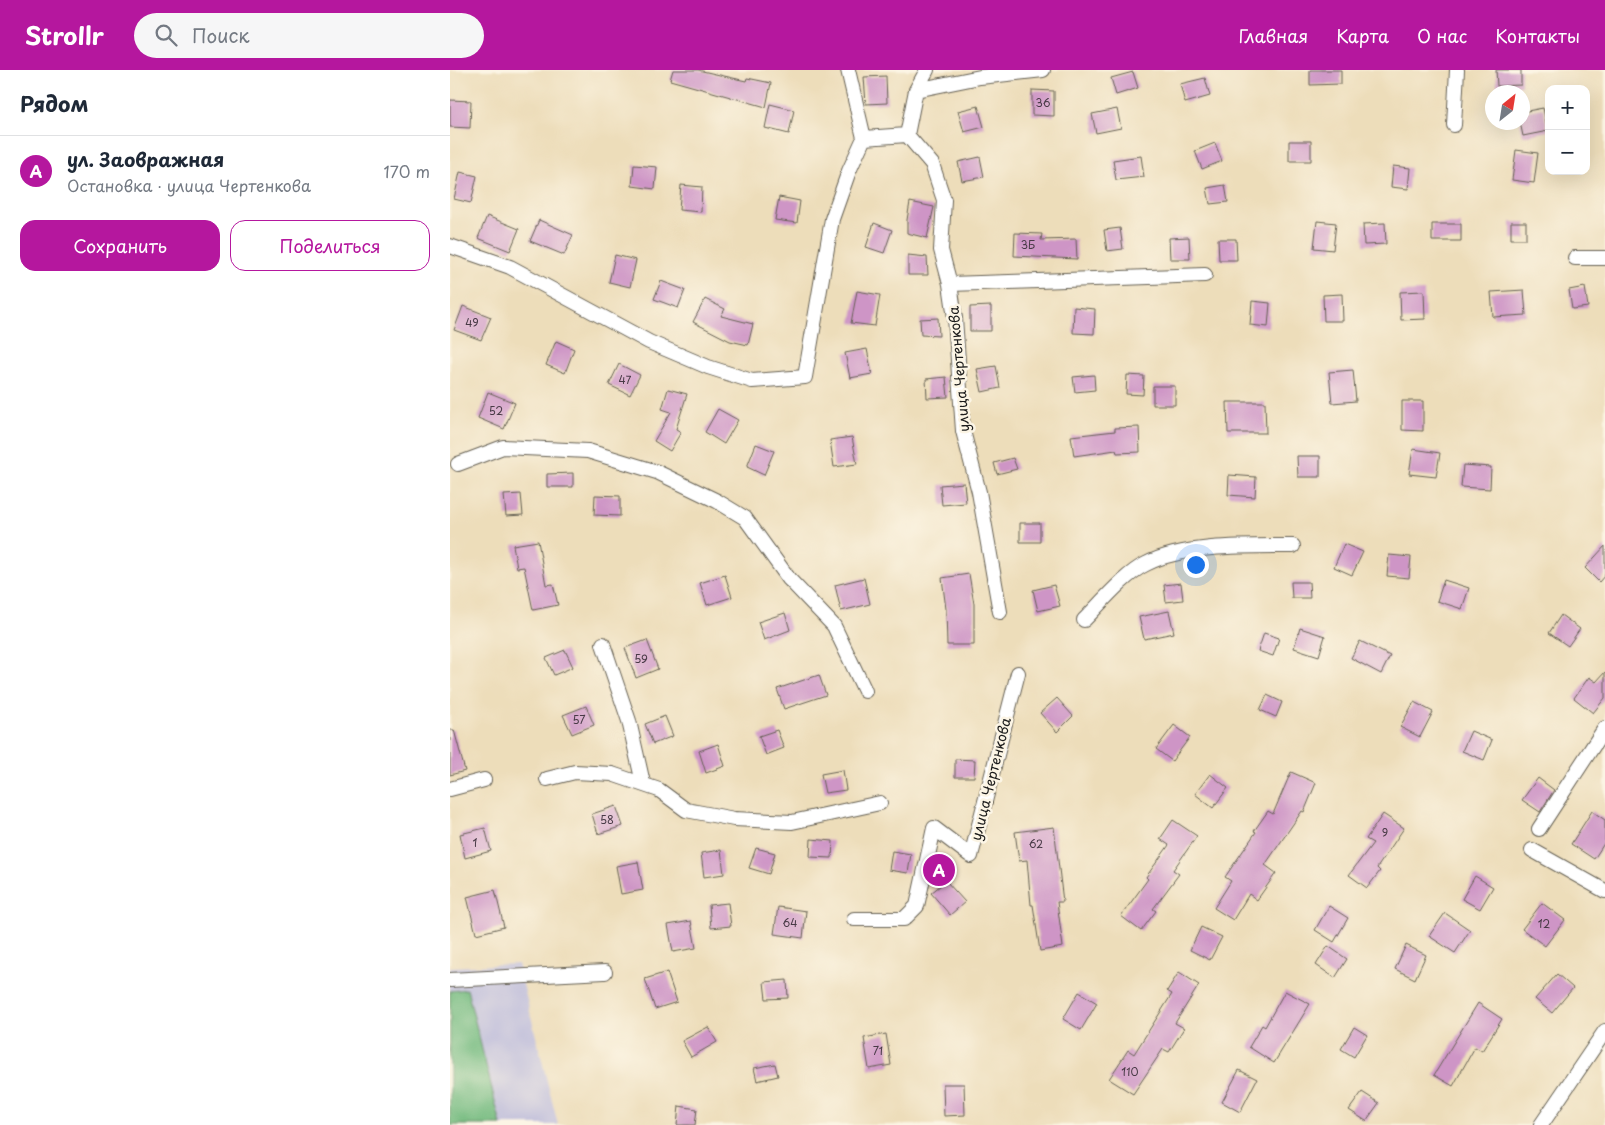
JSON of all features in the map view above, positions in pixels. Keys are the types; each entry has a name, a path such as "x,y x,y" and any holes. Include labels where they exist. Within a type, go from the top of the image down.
{"street":[{"path":"450,246 510,267 649,342 708,367 752,382 805,378 832,219 849,171 864,138 848,70"},
{"path":"864,138 907,135 916,90 927,70"},
{"path":"916,90 980,77 1043,70"},
{"path":"1454,125 1457,70"},
{"name":"улица Чертенкова","path":"907,135 932,164 944,200 941,250 950,284 963,431 979,492 1000,612"},
{"path":"1575,258 1605,258"},
{"path":"950,284 1205,275"},
{"path":"458,464 503,448 588,450 657,472 717,501 745,518 789,579 834,626 865,691"},
{"path":"1084,620 1145,564 1177,554 1224,547 1293,546"},
{"path":"603,644 629,721 643,783"},
{"name":"улица Чертенкова","path":"854,919 904,919 917,906 934,828 971,856 1018,673"},
{"path":"1539,829 1605,728"},
{"path":"547,779 576,772 612,774 659,790 686,810 734,819 792,822 880,803"},
{"path":"450,789 484,780"},
{"path":"1532,850 1605,891"},
{"path":"450,980 605,972"},
{"path":"1541,1125 1605,1031"}],"shaded area":[{"path":"518,964 558,1125 450,1125 450,967"}],"green space":[{"path":"467,989 501,1125 450,1125 450,991"}],"building":[{"path":"673,70 698,70 746,81 747,78 771,83 766,107 670,80"},
{"path":"1310,70 1341,70 1341,84 1310,85"},
{"path":"1496,70 1521,70 1521,85 1497,85"},
{"path":"1133,72 1138,88 1116,95 1111,78"},
{"path":"886,76 887,103 866,104 864,77"},
{"path":"1205,78 1210,96 1185,103 1180,84"},
{"path":"1032,90 1054,91 1054,116 1032,115"},
{"path":"450,100 471,101 470,128 450,127"},
{"path":"770,104 794,110 789,134 765,128"},
{"path":"978,106 984,127 964,132 958,111"},
{"path":"1543,108 1545,132 1523,136 1522,130 1530,130 1530,110"},
{"path":"1117,109 1121,128 1096,133 1092,114"},
{"path":"1289,141 1311,141 1311,161 1289,161"},
{"path":"1215,143 1222,161 1202,169 1195,151"},
{"path":"1516,150 1538,153 1534,183 1512,180"},
{"path":"1141,156 1144,177 1116,180 1113,160"},
{"path":"980,157 984,177 962,181 958,162"},
{"path":"634,165 657,167 655,189 632,186"},
{"path":"1393,166 1410,168 1408,189 1391,187"},
{"path":"460,172 477,176 471,203 454,199"},
{"path":"681,185 702,187 701,212 679,210"},
{"path":"1225,185 1228,202 1210,204 1207,188"},
{"path":"779,197 800,201 797,223 775,220"},
{"path":"910,202 934,207 927,238 907,233"},
{"path":"487,216 519,229 510,251 478,238"},
{"path":"539,220 573,235 564,255 530,241"},
{"path":"1317,221 1336,223 1333,250 1314,248"},
{"path":"1511,222 1526,222 1526,239 1511,239"},
{"path":"874,223 892,230 884,253 866,247"},
{"path":"1385,223 1386,244 1364,245 1363,224"},
{"path":"1432,224 1461,224 1461,241 1432,241"},
{"path":"1120,228 1123,249 1107,251 1104,230"},
{"path":"1015,233 1042,234 1041,240 1076,239 1077,259 1014,256"},
{"path":"1189,237 1190,259 1170,259 1169,238"},
{"path":"1218,239 1236,239 1237,260 1219,260"},
{"path":"615,255 636,260 630,287 609,282"},
{"path":"908,255 927,257 928,275 908,275"},
{"path":"661,281 685,290 678,308 654,299"},
{"path":"1585,287 1588,307 1572,309 1569,290"},
{"path":"1524,290 1526,315 1493,317 1491,292"},
{"path":"857,291 880,295 875,326 851,323"},
{"path":"1424,291 1425,319 1401,320 1400,292"},
{"path":"1342,294 1343,321 1324,321 1323,295"},
{"path":"705,299 725,309 721,316 753,324 748,345 730,341 693,322"},
{"path":"1252,301 1270,303 1268,327 1250,325"},
{"path":"463,306 491,317 481,340 454,330"},
{"path":"991,306 991,331 970,331 970,307"},
{"path":"1074,307 1095,309 1094,334 1073,333"},
{"path":"938,318 939,336 921,335 920,319"},
{"path":"556,341 574,349 565,373 546,365"},
{"path":"867,349 872,374 850,378 845,353"},
{"path":"619,364 640,375 630,395 609,385"},
{"path":"996,366 1000,388 982,392 977,369"},
{"path":"1353,370 1356,401 1332,403 1329,372"},
{"path":"1094,375 1095,390 1075,392 1073,377"},
{"path":"1127,375 1144,376 1143,395 1126,394"},
{"path":"946,377 948,397 927,398 926,379"},
{"path":"1153,386 1175,386 1175,405 1153,405"},
{"path":"668,389 687,394 676,429 681,432 670,451 654,441 671,412 662,409"},
{"path":"488,392 515,403 504,429 478,418"},
{"path":"1402,401 1423,401 1423,431 1402,430"},
{"path":"1227,402 1265,402 1266,433 1228,433"},
{"path":"718,409 738,420 724,444 705,432"},
{"path":"1139,427 1140,452 1117,453 1116,450 1074,456 1071,436 1115,431 1115,428"},
{"path":"852,437 857,464 834,467 830,440"},
{"path":"756,444 774,451 764,475 747,467"},
{"path":"1413,449 1440,453 1436,477 1409,474"},
{"path":"1297,456 1320,456 1320,477 1298,477"},
{"path":"1013,458 1017,469 997,474 994,463"},
{"path":"1463,465 1491,467 1490,489 1461,487"},
{"path":"573,473 573,487 547,487 547,474"},
{"path":"1229,475 1256,477 1255,497 1228,495"},
{"path":"964,483 966,503 942,505 940,485"},
{"path":"521,494 523,515 506,516 504,495"},
{"path":"595,495 620,496 620,516 594,515"},
{"path":"1020,523 1040,523 1040,542 1020,542"},
{"path":"538,541 546,585 553,584 558,605 533,610 524,567 517,568 513,545"},
{"path":"1344,544 1363,552 1352,575 1334,567"},
{"path":"1605,546 1605,575 1599,582 1585,568"},
{"path":"1389,555 1411,557 1409,578 1387,576"},
{"path":"969,574 974,604 974,645 947,645 946,609 942,578"},
{"path":"725,575 732,597 707,605 700,583"},
{"path":"864,578 870,604 841,611 835,585"},
{"path":"1444,580 1469,588 1462,609 1437,601"},
{"path":"1291,582 1309,582 1310,598 1292,598"},
{"path":"1181,583 1183,600 1166,602 1164,585"},
{"path":"1054,585 1060,606 1038,611 1033,590"},
{"path":"1169,611 1174,633 1144,639 1139,617"},
{"path":"785,613 790,630 764,640 758,622"},
{"path":"1561,615 1580,629 1568,646 1549,633"},
{"path":"1300,628 1325,636 1319,656 1294,648"},
{"path":"1264,633 1279,638 1273,656 1258,651"},
{"path":"647,640 658,669 636,678 625,648"},
{"path":"1360,641 1390,656 1381,674 1351,658"},
{"path":"565,650 573,667 554,675 546,658"},
{"path":"1605,672 1605,698 1593,713 1574,698 1589,677 1596,682"},
{"path":"819,675 826,695 784,709 777,689"},
{"path":"1267,695 1282,702 1276,717 1260,710"},
{"path":"1057,698 1073,716 1057,732 1040,713"},
{"path":"1414,702 1433,712 1420,737 1400,727"},
{"path":"586,706 594,725 572,734 563,715"},
{"path":"665,716 673,736 653,744 645,724"},
{"path":"1174,725 1190,737 1172,761 1156,749"},
{"path":"450,730 454,730 465,771 450,775"},
{"path":"777,730 784,748 766,755 759,736"},
{"path":"1471,731 1492,740 1484,760 1462,751"},
{"path":"718,744 725,766 706,773 699,751"},
{"path":"955,759 975,760 974,777 955,777"},
{"path":"843,770 846,790 825,793 821,774"},
{"path":"1291,772 1316,783 1304,812 1302,811 1265,865 1276,873 1257,900 1249,894 1233,920 1214,908 1231,881 1225,877 1268,811 1273,814"},
{"path":"1210,774 1228,788 1213,808 1195,794"},
{"path":"1538,778 1554,790 1540,812 1522,800"},
{"path":"616,806 623,826 598,834 592,814"},
{"path":"1592,811 1605,820 1605,842 1594,859 1571,844"},
{"path":"1383,814 1404,828 1377,868 1380,871 1367,888 1349,875 1373,843 1366,839"},
{"path":"1173,820 1197,836 1173,870 1179,874 1153,909 1156,911 1141,931 1121,916 1148,879 1146,877 1169,845 1160,839"},
{"path":"1054,827 1063,902 1057,902 1063,947 1040,951 1033,905 1031,905 1027,860 1019,861 1015,832"},
{"path":"485,828 491,851 465,858 460,834"},
{"path":"811,839 833,841 832,858 810,857"},
{"path":"756,848 775,853 769,874 749,868"},
{"path":"721,850 724,874 704,877 701,853"},
{"path":"892,851 911,854 908,873 889,870"},
{"path":"638,862 643,890 621,894 616,866"},
{"path":"1475,876 1493,887 1480,909 1462,899"},
{"path":"946,881 965,902 950,915 931,893"},
{"path":"495,890 504,927 476,934 467,897"},
{"path":"728,903 731,926 711,928 709,905"},
{"path":"1542,903 1565,920 1545,946 1522,929"},
{"path":"1329,906 1348,918 1334,942 1315,930"},
{"path":"778,907 806,911 803,938 774,934"},
{"path":"1445,913 1470,930 1455,953 1429,936"},
{"path":"691,921 696,948 673,952 668,925"},
{"path":"1201,927 1222,937 1210,960 1190,950"},
{"path":"1406,945 1426,955 1415,979 1395,969"},
{"path":"1328,946 1347,959 1335,978 1316,965"},
{"path":"667,972 677,1002 655,1009 645,979"},
{"path":"1179,972 1199,985 1175,1023 1184,1028 1169,1052 1163,1049 1133,1094 1109,1079 1128,1050 1134,1054 1172,994 1167,991"},
{"path":"1557,974 1573,988 1552,1013 1535,999"},
{"path":"787,980 788,998 766,999 764,982"},
{"path":"1285,991 1310,1004 1274,1063 1249,1047 1262,1025 1265,1027"},
{"path":"1079,992 1097,1003 1081,1030 1063,1019"},
{"path":"1478,1003 1502,1019 1482,1051 1475,1047 1453,1086 1434,1075"},
{"path":"708,1027 717,1042 691,1057 682,1041"},
{"path":"1354,1027 1367,1035 1354,1057 1341,1049"},
{"path":"886,1034 891,1065 869,1069 864,1038"},
{"path":"775,1064 778,1076 757,1081 754,1068"},
{"path":"1239,1070 1257,1079 1240,1112 1222,1102"},
{"path":"943,1084 964,1084 965,1115 944,1116"},
{"path":"1362,1092 1379,1103 1366,1121 1349,1110"},
{"path":"679,1106 697,1109 695,1125 677,1125"}],"place":[{"name":"ул. Заовражная","path":"939,870"}]}
